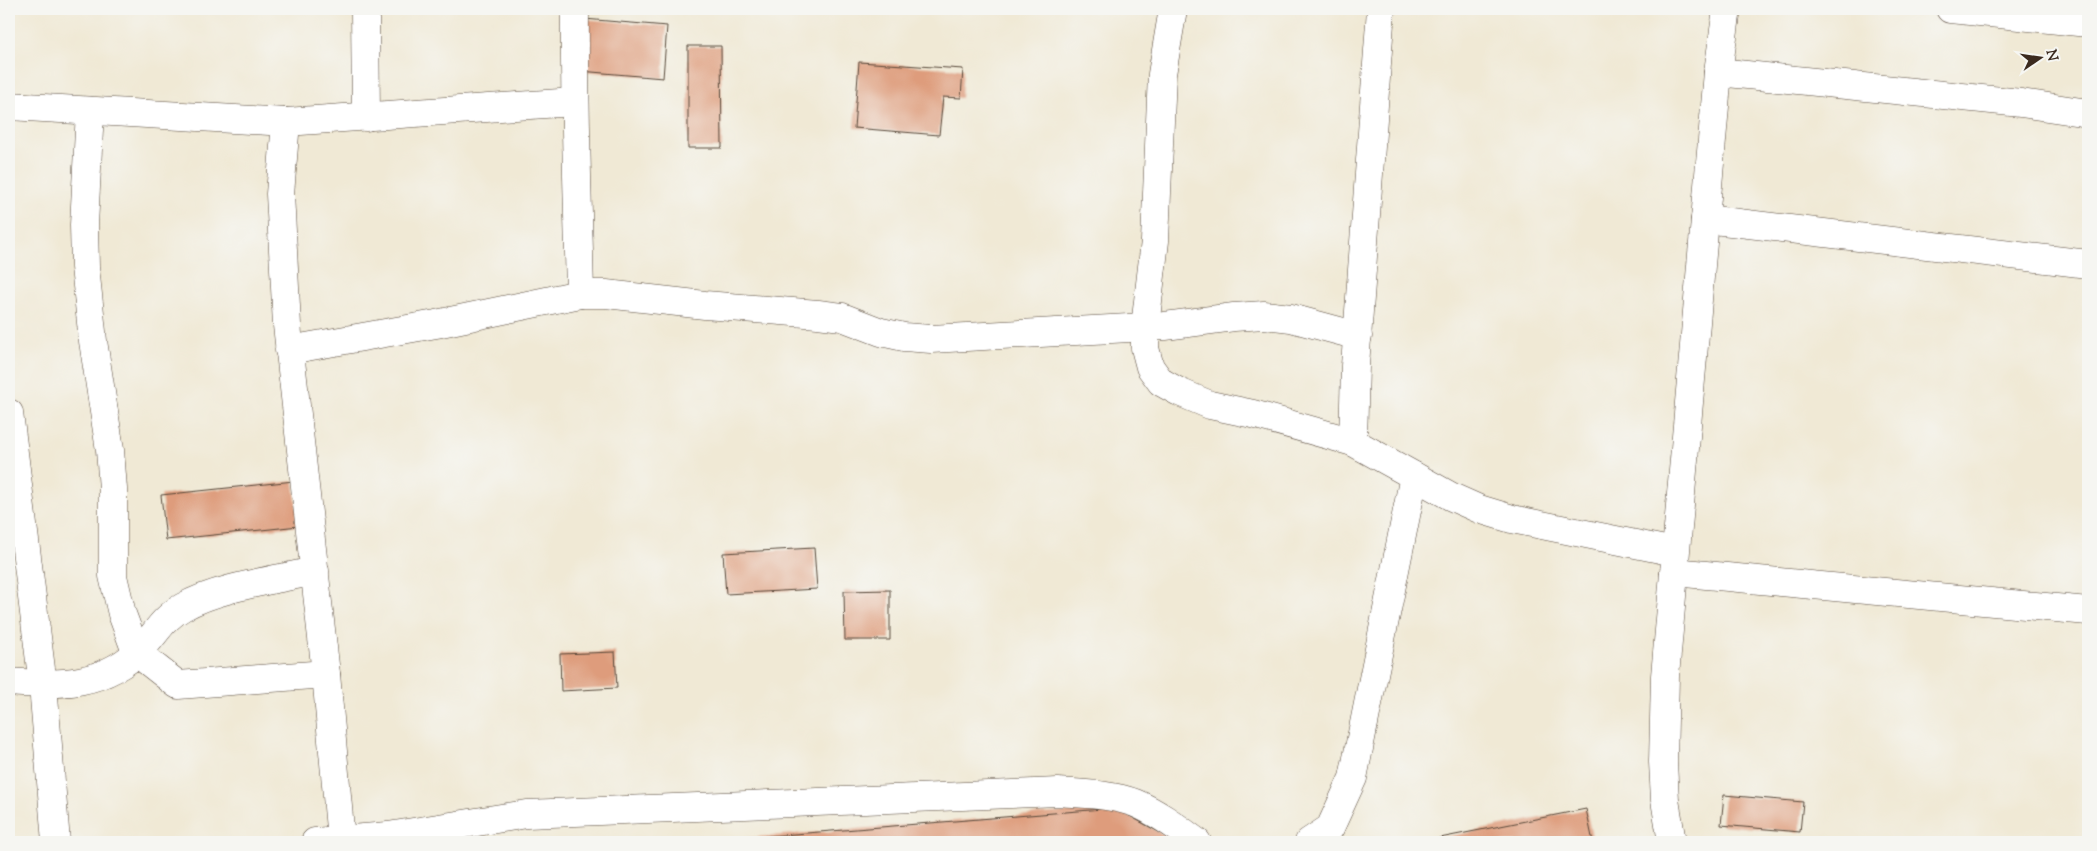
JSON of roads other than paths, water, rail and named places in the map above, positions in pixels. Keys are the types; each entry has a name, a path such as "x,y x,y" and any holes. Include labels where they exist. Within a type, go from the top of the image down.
{"street":[{"path":"364,9 366,117"},
{"path":"575,9 574,102 580,294"},
{"path":"1173,9 1162,74 1155,241 1145,327 1145,348 1150,367 1161,382 1179,392 1210,404 1352,442 1452,497 1478,509 1674,562 2088,611"},
{"path":"1352,442 1380,9"},
{"path":"1672,842 1665,800 1663,762 1665,676 1718,72 1727,9"},
{"path":"1950,9 2088,23"},
{"path":"1718,72 2021,103 2088,113"},
{"path":"9,106 286,122 574,102"},
{"path":"90,111 84,225 85,267 93,341 110,450 113,488 113,576 120,606 136,652 178,685 326,674"},
{"path":"286,122 280,194 283,276 326,674 328,841 388,836 527,814 1058,792 1106,797 1134,803 1163,818 1197,842"},
{"path":"1705,219 2088,264"},
{"path":"290,350 436,324 580,294 641,296 705,305 842,317 881,332 904,337 931,339 1145,327 1264,315 1291,318 1358,336"},
{"path":"9,417 43,685 56,842"},
{"path":"1309,842 1330,828 1353,778 1414,476"},
{"path":"9,682 43,685 74,683 104,675 126,662 160,624 184,606 222,591 315,571"}]}
